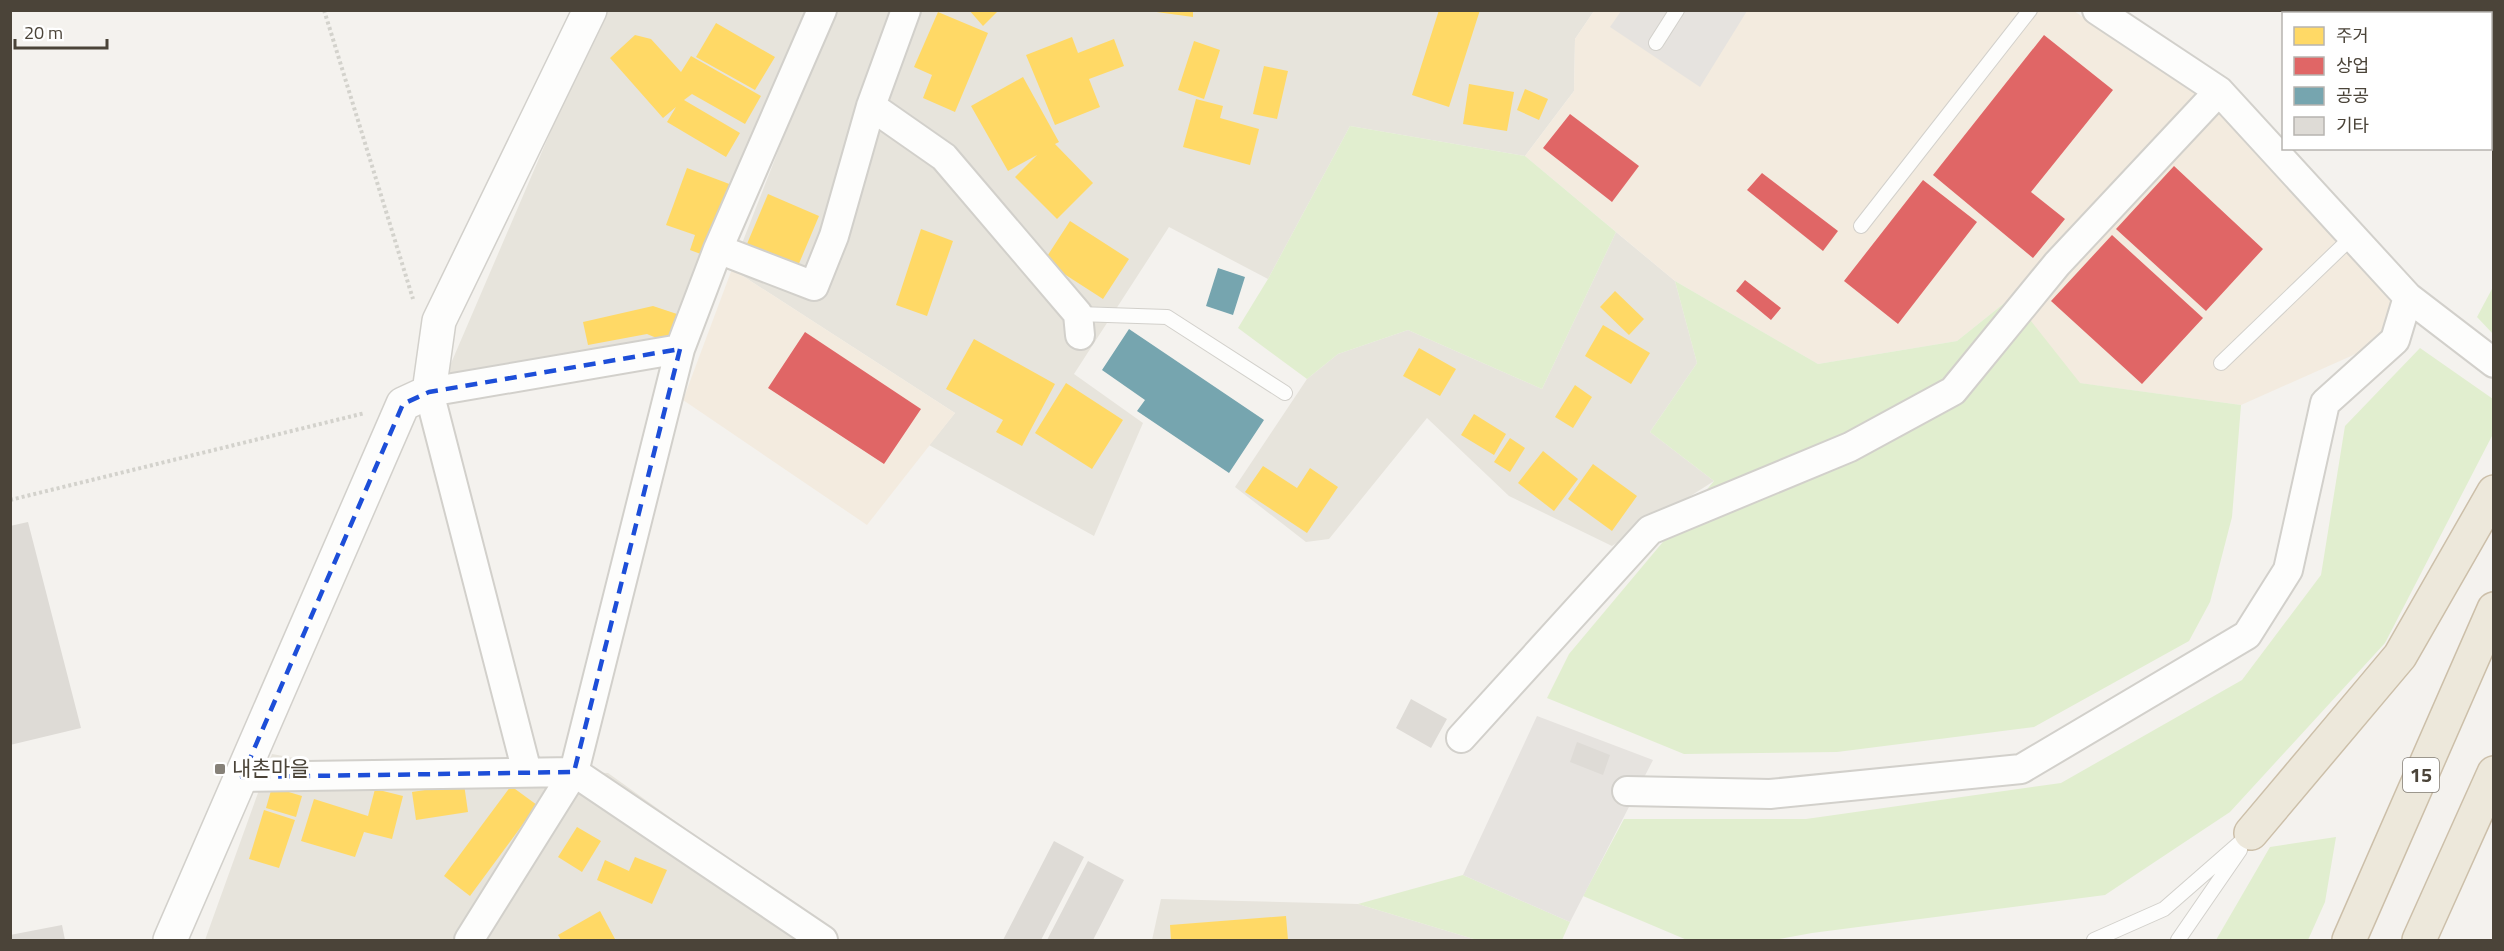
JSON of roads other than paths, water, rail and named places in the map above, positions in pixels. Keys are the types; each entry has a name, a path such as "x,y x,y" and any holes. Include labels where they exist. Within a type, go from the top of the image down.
{"highway":[{"path":"2251,833 2400,656 2493,492"},
{"name":"15","path":"2349,940 2493,609"},
{"path":"2419,940 2493,773"}],"street":[{"path":"170,940 242,777 416,398 439,321 590,10"},
{"path":"470,940 574,772 680,349 718,249 822,10"},
{"path":"718,249 814,285 834,236 871,106 906,10"},
{"path":"2097,10 2219,91 2408,297 2493,363"},
{"path":"1461,738 1650,530 1850,447 1953,391 2057,264 2219,91"},
{"path":"871,106 944,157 1079,324"},
{"path":"1628,791 1770,794 2021,769 2247,635 2288,570 2325,403 2395,340 2408,297"},
{"path":"416,398 680,349"},
{"path":"416,398 526,772"},
{"path":"242,777 574,772 823,940"}],"lane":[{"path":"1656,43 1677,10"},
{"path":"1861,226 2030,10"},
{"path":"2221,363 2353,236"},
{"path":"1079,324 1167,317 1285,393"},
{"path":"2094,940 2164,909 2251,833"},
{"path":"2178,940 2251,833"}],"place":[{"name":"내촌마을","path":"220,769"}]}
